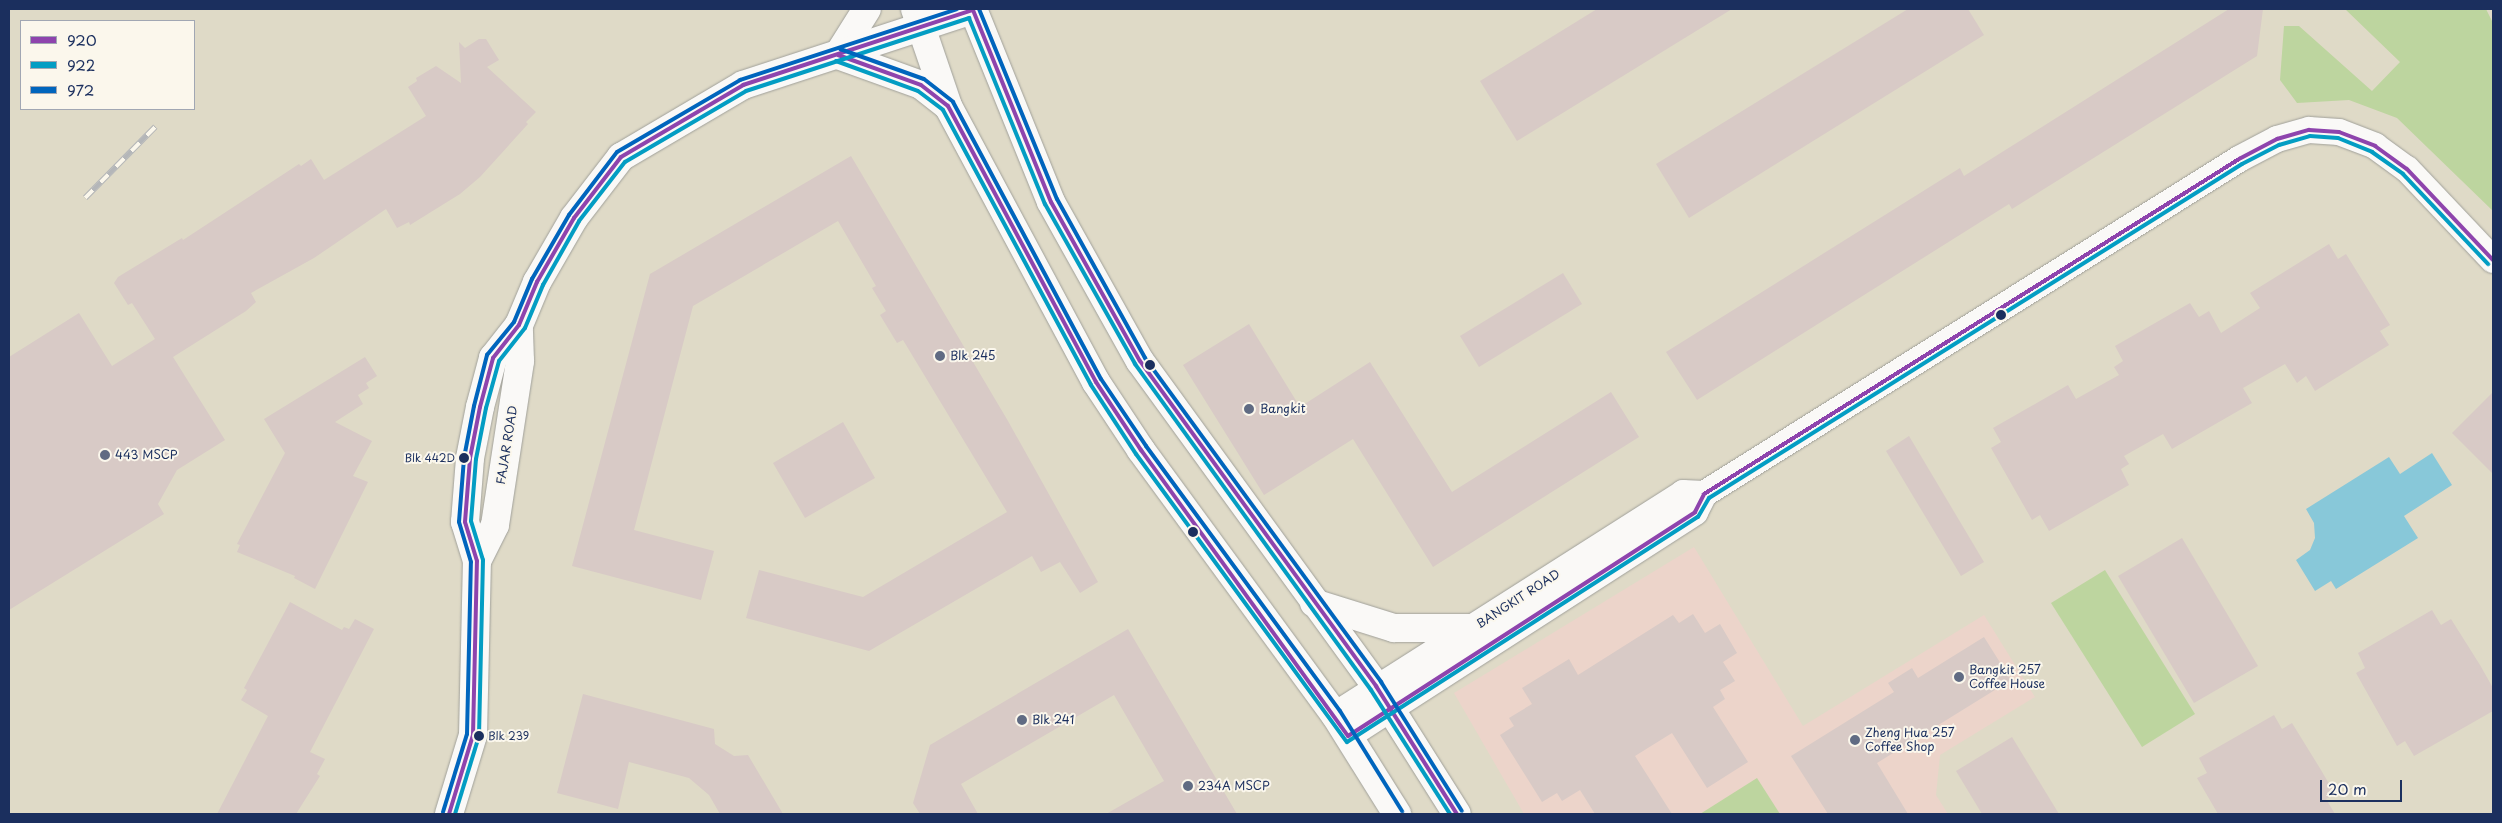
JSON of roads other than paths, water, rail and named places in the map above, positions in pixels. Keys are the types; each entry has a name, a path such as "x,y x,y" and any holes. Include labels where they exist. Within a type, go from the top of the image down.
{"main road":[{"path":"867,9 838,55 921,85 948,106"},
{"path":"973,9 1052,202 1140,361 1383,696 1457,814"},
{"name":"FAJAR ROAD","path":"449,814 473,735 477,561 495,525 520,361 518,325 537,282 574,218 621,157 744,85 838,55 918,18 973,9"},
{"path":"918,18 948,106 1096,382 1141,450 1341,726 1397,814"},
{"path":"1314,603 1394,628 1472,628"}],"street":[{"name":"BANGKIT ROAD","path":"1383,696 1695,512 1704,494 2239,159 2277,139 2309,130 2339,132 2375,146 2407,169 2493,260"},
{"name":"BANGKIT ROAD","path":"1341,726 1472,628 1684,493 1704,494"}],"water":[{"path":"2432,453 2452,485 2404,516 2418,538 2336,589 2331,581 2315,591 2296,560 2310,550 2315,538 2314,523 2306,509 2389,457 2400,474"}],"railway":[{"path":"85,198 155,127"}],"place":[{"name":"Blk 245","path":"940,356"},
{"name":"Bangkit","path":"1249,409"},
{"name":"443 MSCP","path":"105,455"},
{"name":"Blk 442D","path":"464,458"},
{"name":"Bangkit 257 Coffee House","path":"1959,677"},
{"name":"Blk 241","path":"1022,720"},
{"name":"Blk 239","path":"479,736"},
{"name":"Zheng Hua 257 Coffee Shop","path":"1855,740"},
{"name":"234A MSCP","path":"1188,786"}]}
